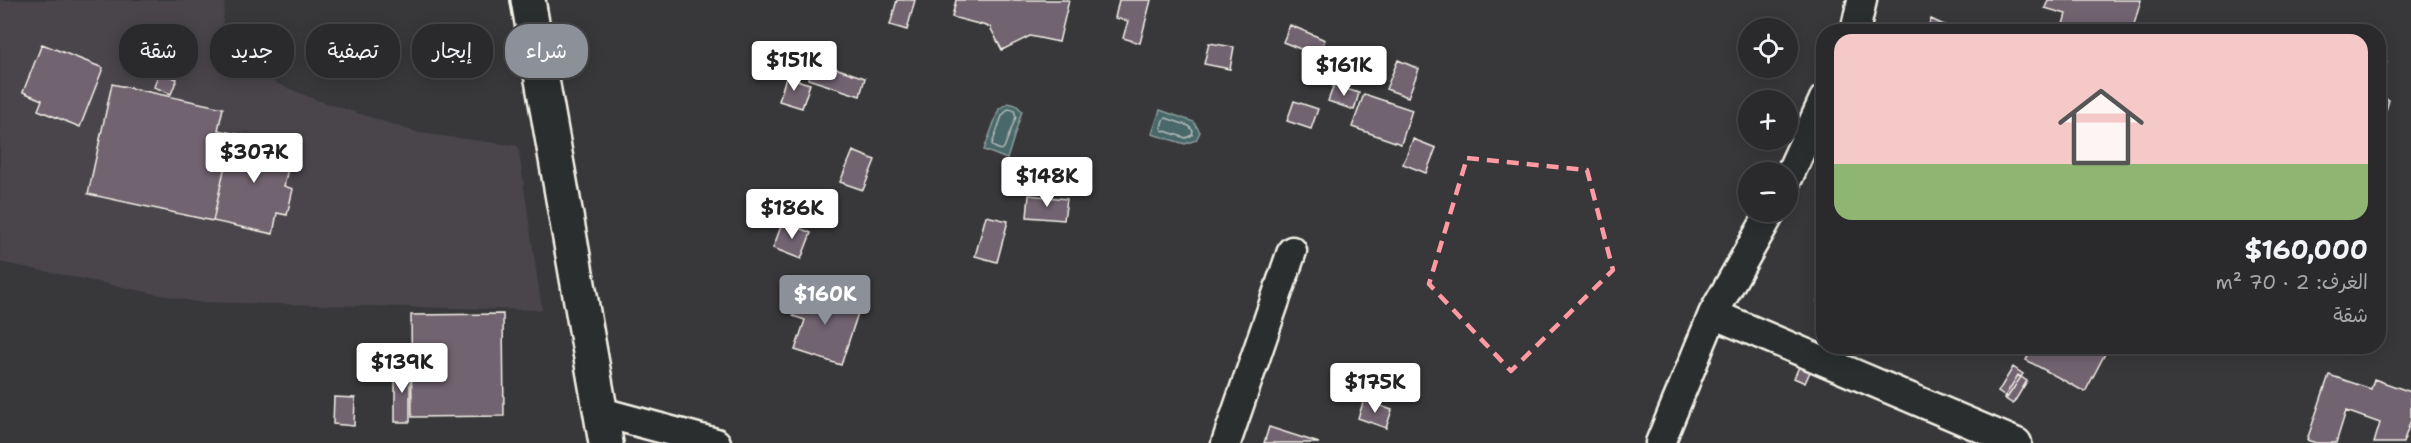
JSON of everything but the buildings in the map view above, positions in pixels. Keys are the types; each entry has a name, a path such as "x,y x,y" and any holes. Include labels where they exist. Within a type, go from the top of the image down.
{"main road":[{"path":"528,0 603,428"}],"street":[{"path":"1857,24 1862,0"},
{"path":"1795,162 1816,117"},
{"path":"1660,443 1713,314 1765,222"},
{"path":"1226,443 1292,251"},
{"path":"1713,314 2017,443"},
{"path":"603,428 716,443"}],"highlighted area":[{"path":"1467,158 1587,170 1613,270 1511,371 1429,284"}],"shaded area":[{"path":"0,0 225,0 223,24 210,24 210,78 264,78 314,99 419,133 518,146 542,310 196,302 0,262"}],"water":[{"path":"1008,103 1016,105 1022,111 1007,159 984,150 999,109"},
{"path":"1160,110 1194,122 1200,132 1196,140 1185,144 1152,134"}]}
